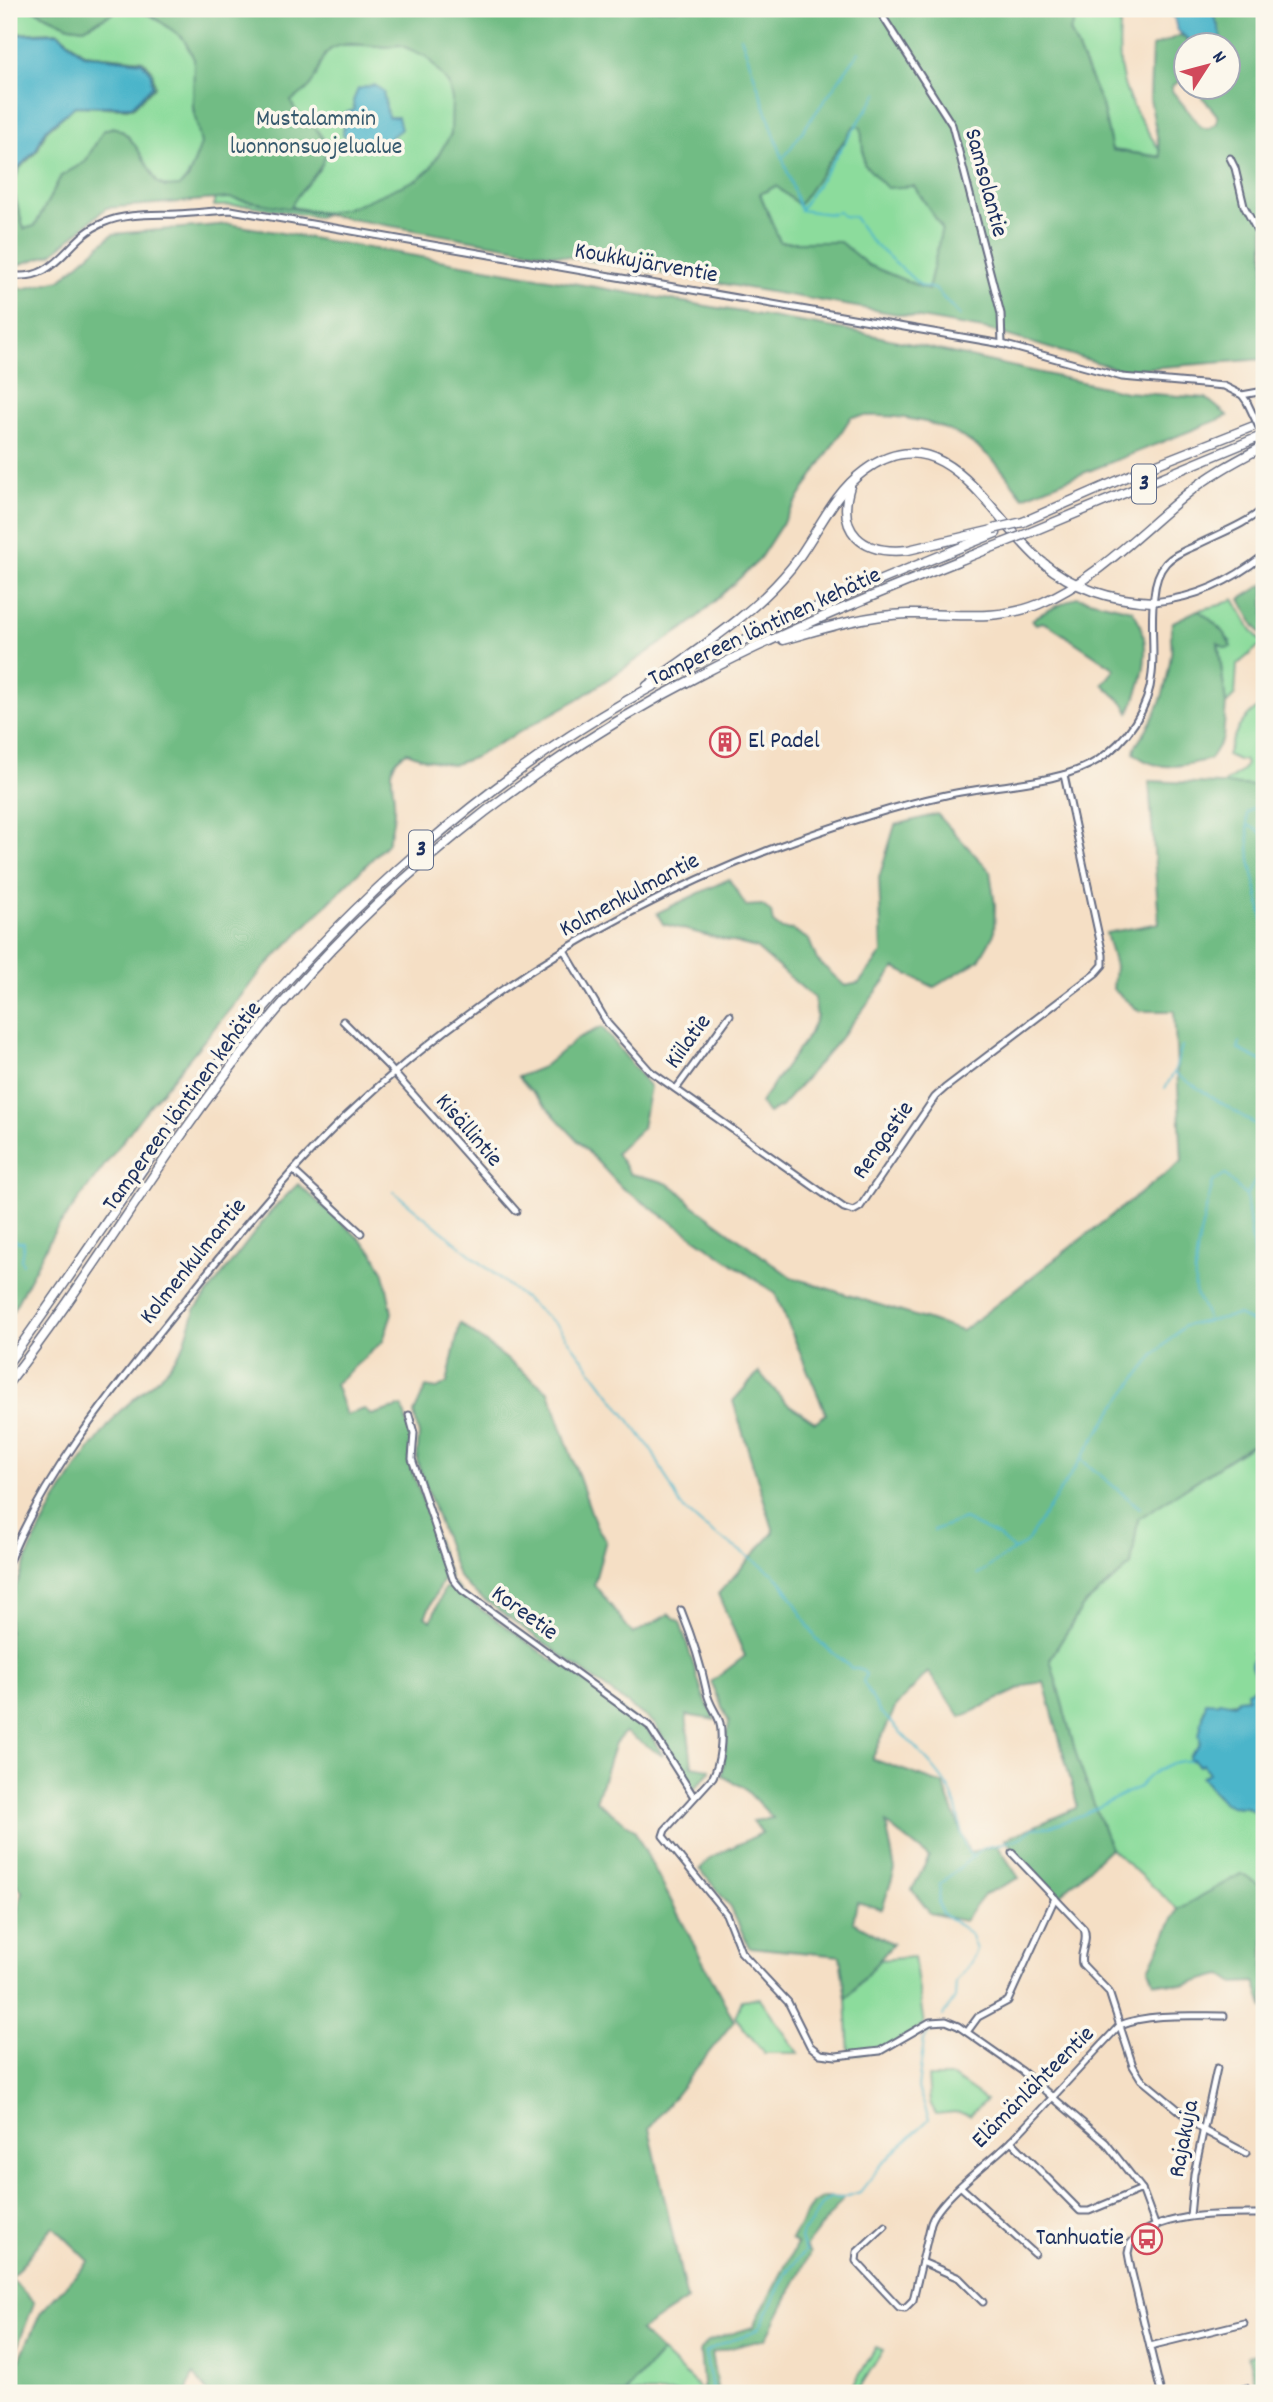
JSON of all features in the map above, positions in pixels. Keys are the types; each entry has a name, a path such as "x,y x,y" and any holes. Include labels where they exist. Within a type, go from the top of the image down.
{"highway":[{"name":"Tampereen läntinen kehätie","path":"9,1362 192,1097 242,1034 342,922 461,816 555,747 628,700 754,634 994,531 1023,522 1142,470 1264,422"},
{"name":"Tampereen läntinen kehätie","path":"9,1382 75,1292 202,1106 251,1041 350,932 407,877 470,824 541,772 628,715 753,649 821,618 1264,436"},
{"path":"753,649 818,629 869,618 906,614 980,616 1011,613 1039,604 1075,585 1124,549 1204,481 1264,446"},
{"path":"628,700 760,602 791,568 850,483 872,466 894,456 923,456 958,471 977,488 1040,560 1075,585 1109,597 1153,602"},
{"path":"850,483 845,508 847,523 857,538 874,548 908,550 994,531"}],"street":[{"name":"Samsolantie","path":"878,9 952,125 1000,314 1002,344"},
{"path":"1230,158 1244,206 1264,244"},
{"name":"Koukkujärventie","path":"9,275 27,276 50,268 86,234 107,221 139,215 231,210 1002,344 1122,377 1224,386 1247,402 1264,436"},
{"path":"1242,396 1264,391"},
{"path":"1264,508 1171,559 1158,575 1153,602 1189,597 1208,590 1233,577 1264,555"},
{"name":"Kolmenkulmantie","path":"9,1560 34,1506 71,1446 213,1266 294,1171 342,1120 395,1073 462,1019 564,950 629,913 692,882 807,836 890,809 944,795 1064,775 1103,756 1122,740 1136,720 1148,694 1153,671 1153,602"},
{"name":"Rengastie","path":"564,950 618,1038 650,1071 844,1208 853,1211 860,1207 935,1097 1096,973 1102,965 1103,954 1064,775"},
{"name":"Kiilatie","path":"676,1089 730,1015"},
{"name":"Kisällintie","path":"343,1021 395,1073 516,1211"},
{"path":"294,1171 361,1233"},
{"name":"Koreetie","path":"409,1415 414,1433 412,1459 453,1579 462,1590 649,1726 694,1797"},
{"path":"681,1610 704,1676 707,1697 720,1725 717,1768 713,1777 665,1830 663,1836 726,1914 741,1952 788,2002 810,2046 820,2054 836,2056 880,2051 930,2022 946,2021 968,2032 1022,2071 1106,2143 1142,2189 1156,2227"},
{"path":"1012,1853 1085,1932 1082,1964 1106,1986 1133,2066 1141,2079 1203,2130 1247,2153"},
{"path":"968,2032 978,2017 1008,2001 1055,1898"},
{"name":"Elämänlähteentie","path":"885,2226 858,2251 857,2263 900,2308 906,2307 912,2302 936,2212 980,2167 1011,2141 1120,2025 1159,2018 1224,2016"},
{"name":"Rajakuja","path":"1190,2216 1203,2130 1217,2068"},
{"path":"1011,2141 1080,2211 1089,2211 1142,2189"},
{"path":"961,2187 1035,2254"},
{"path":"1161,2393 1128,2253 1130,2244 1156,2227 1190,2216 1264,2214"},
{"path":"922,2262 959,2278 983,2302"},
{"path":"1150,2346 1244,2323"},
{"path":"1229,2393 1246,2388"}],"green space":[{"path":"9,9 32,9 69,26 84,28 121,9 132,10 165,23 183,39 194,58 193,108 201,145 182,184 172,187 157,182 129,138 121,130 112,127 103,131 85,162 61,176 35,226 24,229 12,186 20,168 37,151 46,131 75,106 133,108 142,60 84,54 58,32 9,34"},
{"path":"32,9 121,9 84,28 69,26"},
{"path":"127,9 1080,9 1070,31 1102,105 1112,150 1161,157 1150,99 1152,47 1172,39 1172,102 1181,102 1201,127 1208,129 1217,123 1217,115 1206,102 1242,102 1242,32 1219,32 1210,9 1264,9 1264,359 1122,370 989,330 229,198 106,208 52,254 9,266 9,219 15,206 11,185 19,167 36,150 45,130 75,105 131,106 142,62 83,55 58,33 9,34 58,32 84,54 142,60 152,70 155,86 133,108 75,106 46,131 37,151 20,168 12,186 24,229 35,226 61,176 85,162 103,131 109,128 125,133 157,182 165,187 179,186 188,179 201,144 193,107 194,59 183,38 151,15","holes":["351,44 387,47 400,45 427,57 448,83 452,99 451,134 430,169 418,179 354,206 326,213 291,207 318,171 326,152 317,130 299,114 291,101 310,86 323,58 332,48","854,126 861,127 864,164 887,188 914,186 942,228 928,290 868,265 840,242 780,242 760,194 776,186 799,205"]},
{"path":"1080,9 1115,9 1121,16 1119,57 1125,88 1162,157 1112,150 1102,105 1070,31"},
{"name":"Mustalammin luonnonsuojelualue","path":"383,37 443,58 456,86 453,131 430,175 352,210 317,217 248,205 214,206 216,156 326,50 338,45 363,45"},
{"path":"854,126 861,126 914,186 942,228 928,290 868,265 840,243 780,242 760,194 776,185 799,205"},
{"path":"229,224 858,332 1126,392 1206,398 1228,416 1023,497 992,459 977,446 944,428 908,418 851,417 758,561 690,624 580,698 473,758 452,765 407,752 400,756 392,773 394,812 387,844 264,968 143,1114 53,1234 9,1318 9,285 23,289 60,280 113,234"},
{"path":"1264,584 1264,637 1240,599"},
{"path":"1076,597 1132,610 1139,622 1145,661 1139,688 1129,713 1125,705 1103,684 1115,669 1049,625 1042,622 1036,624 1032,620"},
{"path":"1234,599 1251,629 1264,645 1264,651 1259,646 1237,665 1235,695 1226,704 1218,641 1230,641 1198,610"},
{"path":"1198,610 1222,631 1231,647 1225,648 1218,643 1226,704 1223,738 1210,759 1161,766 1142,759 1134,753 1135,747 1150,724 1163,692 1171,654 1173,622"},
{"path":"1262,704 1264,786 1223,785 1239,774 1246,764 1244,760 1227,755 1240,726"},
{"path":"1149,781 1264,786 1264,1453 1251,1445 1138,1519 1131,1565 1083,1606 1050,1659 1078,1761 1110,1848 1058,1897 1005,1839 1076,1808 1077,1804 1044,1682 1030,1684 961,1717 928,1672 896,1706 872,1759 943,1784 969,1853 997,1845 1019,1878 985,1894 964,1921 930,1913 912,1890 929,1857 886,1823 895,1870 882,1909 857,1902 853,1922 893,1944 846,1999 840,1956 749,1947 731,1908 700,1869 710,1858 762,1833 753,1821 773,1818 743,1787 722,1776 729,1722 711,1682 745,1656 718,1594 774,1532 733,1401 759,1372 785,1402 815,1422 826,1414 775,1293 621,1187 518,1077 543,1067 578,1038 602,1027 650,1087 642,1128 616,1153 630,1174 671,1185 690,1203 791,1277 962,1331 1182,1161 1174,1011 1139,1011 1113,989 1115,966 1106,933 1159,923"},
{"path":"937,814 990,871 995,905 994,934 979,960 934,987 895,968 839,1040 781,1107 768,1113 760,1103 810,1033 817,1016 814,998 756,948 663,924 657,913 729,879 746,906 762,905 771,912 773,923 781,929 793,930 809,940 817,960 845,986 859,983 882,953 879,878 895,825"},
{"path":"298,1184 360,1239 374,1254 384,1273 392,1313 383,1341 335,1384 346,1415 365,1409 371,1415 402,1406 411,1436 409,1462 450,1577 442,1581 425,1617 431,1621 444,1589 453,1583 467,1599 560,1663 648,1730 663,1756 625,1732 615,1743 596,1801 634,1830 734,2021 649,2128 687,2300 640,2331 662,2352 625,2393 208,2393 193,2374 186,2393 11,2393 20,2359 41,2312 89,2261 53,2226 11,2278 34,2303 9,2369 9,1920 15,1921 22,1891 9,1876 9,1604 33,1544 81,1461 119,1412 165,1372 183,1347 195,1310 272,1210"},
{"path":"460,1323 549,1392 596,1526 606,1540 594,1584 633,1634 669,1614 680,1622 703,1695 715,1720 686,1715 692,1766 710,1769 693,1790 655,1724 471,1590 458,1576 417,1461 419,1435 414,1413 426,1387 437,1389 447,1383"},
{"path":"1252,1445 1264,1453 1264,1654 1258,1651 1253,1654 1256,1657 1259,1683 1253,1692 1241,1700 1204,1709 1201,1740 1193,1760 1203,1764 1209,1773 1202,1777 1214,1793 1231,1806 1246,1807 1258,1814 1264,1814 1264,1888 1241,1874 1178,1909 1110,1848 1078,1761 1050,1659 1083,1606 1131,1565 1138,1519"},
{"path":"1241,1874 1264,1888 1264,2009 1255,1982 1233,1983 1221,1975 1185,1985 1154,1982 1149,1969 1178,1909"},
{"path":"914,1957 924,2025 880,2051 849,2055 846,1999 879,1960"},
{"path":"760,1998 798,2053 764,2053 735,2017 742,2000"},
{"path":"928,2077 953,2077 986,2100 970,2115 955,2112 936,2114 930,2103"},
{"path":"824,2197 844,2198 805,2247 810,2253 766,2339 711,2353 718,2393 704,2393 700,2351 708,2341 753,2327 797,2244 791,2239 812,2204"},
{"path":"876,2347 883,2350 860,2387 849,2393"},
{"path":"1264,2349 1264,2388 1257,2390 1248,2356"},
{"path":"662,2352 705,2393 625,2393"}],"water":[{"path":"1168,9 1210,9 1219,32 1179,32 1174,17"},
{"path":"58,33 83,55 142,62 151,73 152,86 132,106 75,106 45,130 36,150 19,167 9,185 9,35"},
{"path":"374,85 383,91 388,117 398,117 401,129 375,150 368,144 356,149 343,134 345,113 354,110 353,101 358,89"},
{"path":"1258,1651 1264,1654 1264,1814 1224,1803 1201,1777 1209,1773 1203,1764 1199,1766 1193,1760 1190,1761 1189,1757 1200,1743 1206,1702 1234,1704 1238,1699 1248,1698 1247,1691 1258,1686 1259,1682 1251,1666 1255,1657 1252,1653"}],"waterway":[{"path":"741,37 800,209"},
{"path":"785,156 859,52"},
{"path":"801,209 878,93"},
{"path":"800,210 830,214 839,212 843,216 854,217 870,240 921,286 935,289 960,316"},
{"path":"1264,799 1247,813 1250,860 1264,923"},
{"path":"1249,825 1264,835"},
{"path":"1256,1270 1246,1196 1262,1170 1260,1126 1263,1107 1264,1040"},
{"path":"1240,1042 1238,1049 1264,1062"},
{"path":"1165,1088 1174,1073 1182,1046"},
{"path":"1174,1073 1258,1126"},
{"path":"1207,1320 1196,1294 1195,1276 1200,1236 1213,1182 1225,1174 1245,1195"},
{"path":"394,1192 558,1326 651,1449 681,1506 702,1525 774,1574 817,1639 851,1668 859,1668 866,1674 863,1681 879,1711 946,1784 954,1800 964,1843 971,1856"},
{"path":"9,1217 12,1237 18,1242 24,1242 21,1260 23,1264"},
{"path":"934,1530 964,1519 998,1536 1014,1550 1026,1543 1115,1407 1153,1356 1184,1326 1238,1315 1264,1328"},
{"path":"1082,1460 1140,1508"},
{"path":"977,1575 1014,1550"},
{"path":"1261,1652 1264,1634"},
{"path":"943,2016 955,1998 956,1982 971,1962 976,1950 970,1933 941,1912 940,1884 983,1848 1019,1839 1033,1828 1049,1827 1082,1815 1139,1787 1162,1768 1176,1762 1190,1761"},
{"path":"713,2393 705,2353 760,2327 787,2272 805,2251 800,2239 802,2232 811,2223 821,2205 829,2198 842,2198 860,2192 881,2165 929,2119 918,2088 924,2040 935,2025"}],"place":[{"name":"El Padel","path":"725,742"},
{"name":"Tanhuatie","path":"1147,2239"}]}
